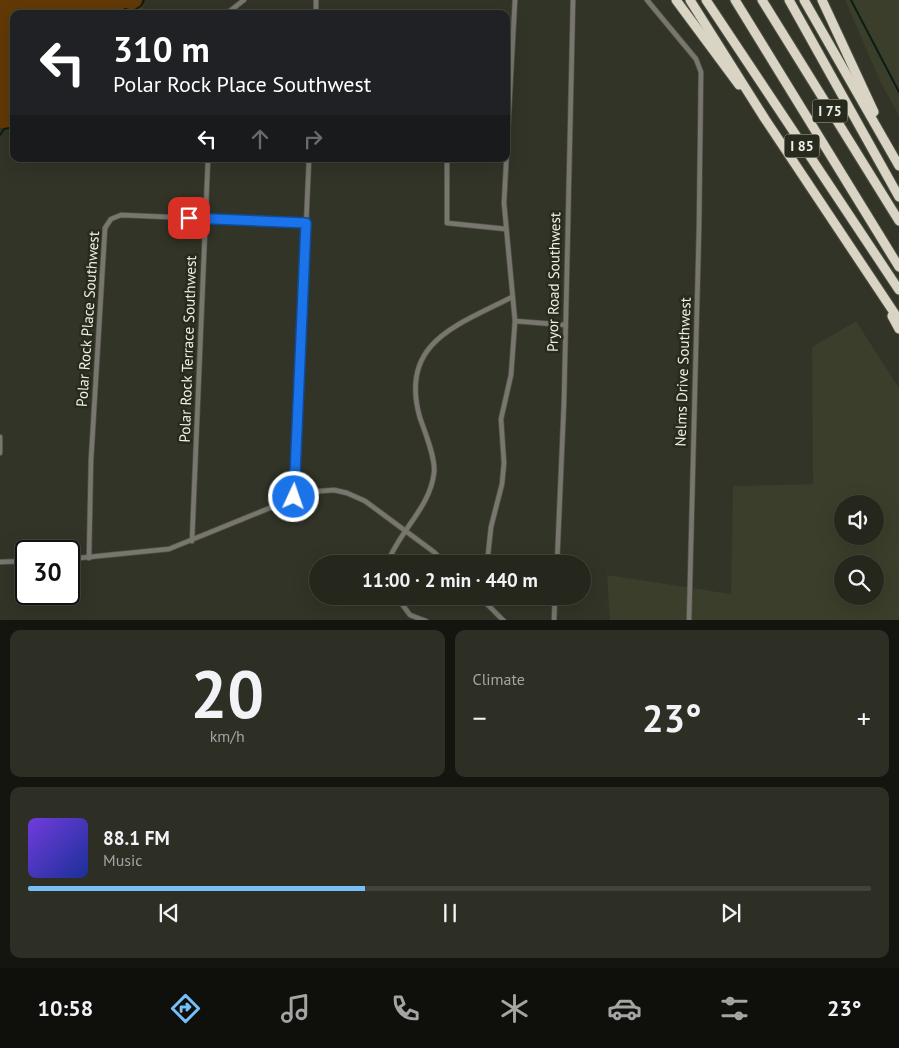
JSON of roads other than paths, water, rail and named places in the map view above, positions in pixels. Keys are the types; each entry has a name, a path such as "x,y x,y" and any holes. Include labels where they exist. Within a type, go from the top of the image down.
{"highway":[{"path":"676,0 765,119"},
{"path":"690,0 765,119 899,320"},
{"name":"I 85","path":"706,0 728,36 771,97 899,290"},
{"name":"I 75","path":"735,0 899,267"},
{"name":"I 75","path":"762,0 899,221"},
{"path":"788,0 899,197"},
{"path":"804,0 898,163"},
{"path":"822,0 898,163"},
{"path":"873,281 899,329"}],"street":[{"path":"231,10 244,0"},
{"path":"510,92 515,0"},
{"name":"Pryor Road Southwest","path":"556,555 566,325 574,0"},
{"name":"Nelms Drive Southwest","path":"647,0 699,65 700,125 688,620"},
{"name":"Polar Rock Terrace Southwest","path":"192,541 208,162"},
{"path":"294,497 309,162"},
{"path":"447,162 447,223 506,229"},
{"path":"488,555 491,526 502,484 504,463 502,419 511,375 515,321 504,203 506,162"},
{"name":"Polar Rock Place Southwest","path":"88,558 91,460 105,228 111,219 121,215 306,223"},
{"path":"392,555 405,531 427,499 434,472 415,400 416,379 421,360 431,345 443,333 512,297"},
{"path":"515,321 566,325"},
{"path":"0,437 0,453"},
{"path":"80,558 169,549 294,497 320,490 347,493 365,501 435,555"},
{"path":"0,562 15,561"},
{"path":"403,605 410,615 426,620"},
{"path":"490,605 504,620"},
{"path":"554,620 555,605"}],"waterway":[{"path":"135,10 141,6 144,0"},
{"path":"851,0 899,92"},
{"path":"123,10 129,10"},
{"path":"0,135 4,129 10,128"}]}
